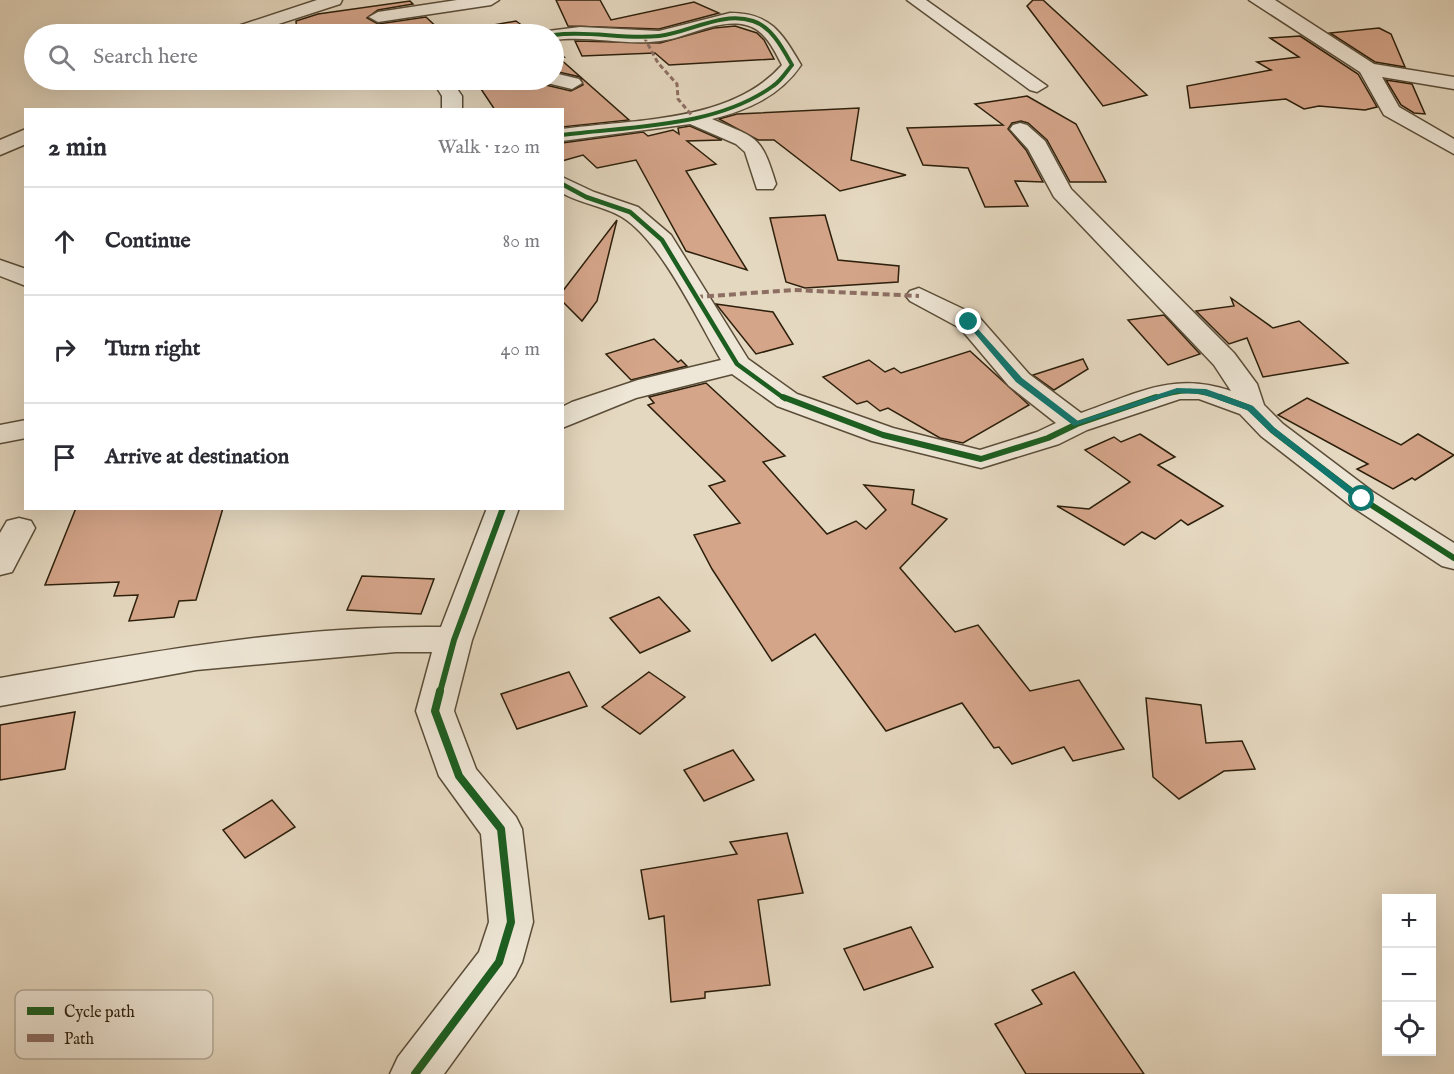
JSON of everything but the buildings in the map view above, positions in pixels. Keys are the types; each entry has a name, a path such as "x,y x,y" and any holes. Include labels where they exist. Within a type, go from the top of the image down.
{"street":[{"path":"262,24 334,0"},
{"path":"378,17 491,0"},
{"path":"915,0 1037,86"},
{"path":"1257,0 1268,3 1368,69 1454,83"},
{"path":"365,4 386,24"},
{"path":"564,33 581,32 624,38 662,36 727,19 755,21 777,41 792,65 788,73 772,87 742,102 694,118 656,125 564,135"},
{"path":"1368,69 1391,111 1454,148"},
{"path":"448,90 452,96 452,108"},
{"path":"694,118 743,140 755,150 765,184"},
{"path":"1020,129 1037,146 1062,192 1224,358 1243,384 1250,408"},
{"path":"0,149 24,136"},
{"path":"564,185 586,197 630,212 662,240 737,364 787,400 883,435 981,459 1048,438 1077,424 1177,390 1203,391 1250,408 1272,430 1362,499 1454,558"},
{"path":"0,267 24,278"},
{"path":"919,296 969,322 1019,380 1077,424"},
{"path":"564,418 580,409 625,393 737,364"},
{"path":"0,434 24,429"},
{"path":"415,1074 499,962 511,922 501,829 459,776 435,711 454,640 502,510"},
{"path":"0,564 19,528"},
{"path":"0,692 196,657 396,639 454,640"}],"marked path":[{"path":"644,37 658,63 677,84 678,99 694,118"},
{"path":"696,297 794,290 919,296"}],"cycle path":[{"path":"564,33 659,36 718,21 742,19 753,21 765,28 776,39 792,65 775,85 751,99 721,110 652,124 564,135"},
{"path":"564,185 586,197 630,212 662,240 737,364 787,400 883,435 981,459 1048,438 1077,424 1177,390 1203,391 1250,408 1272,430 1362,499 1454,558"},
{"path":"415,1074 499,962 511,922 501,829 459,776 435,711 454,640 502,510"}],"route":[{"path":"969,322 1019,380 1077,424 1177,390 1203,391 1250,408 1272,430 1362,499"}]}
